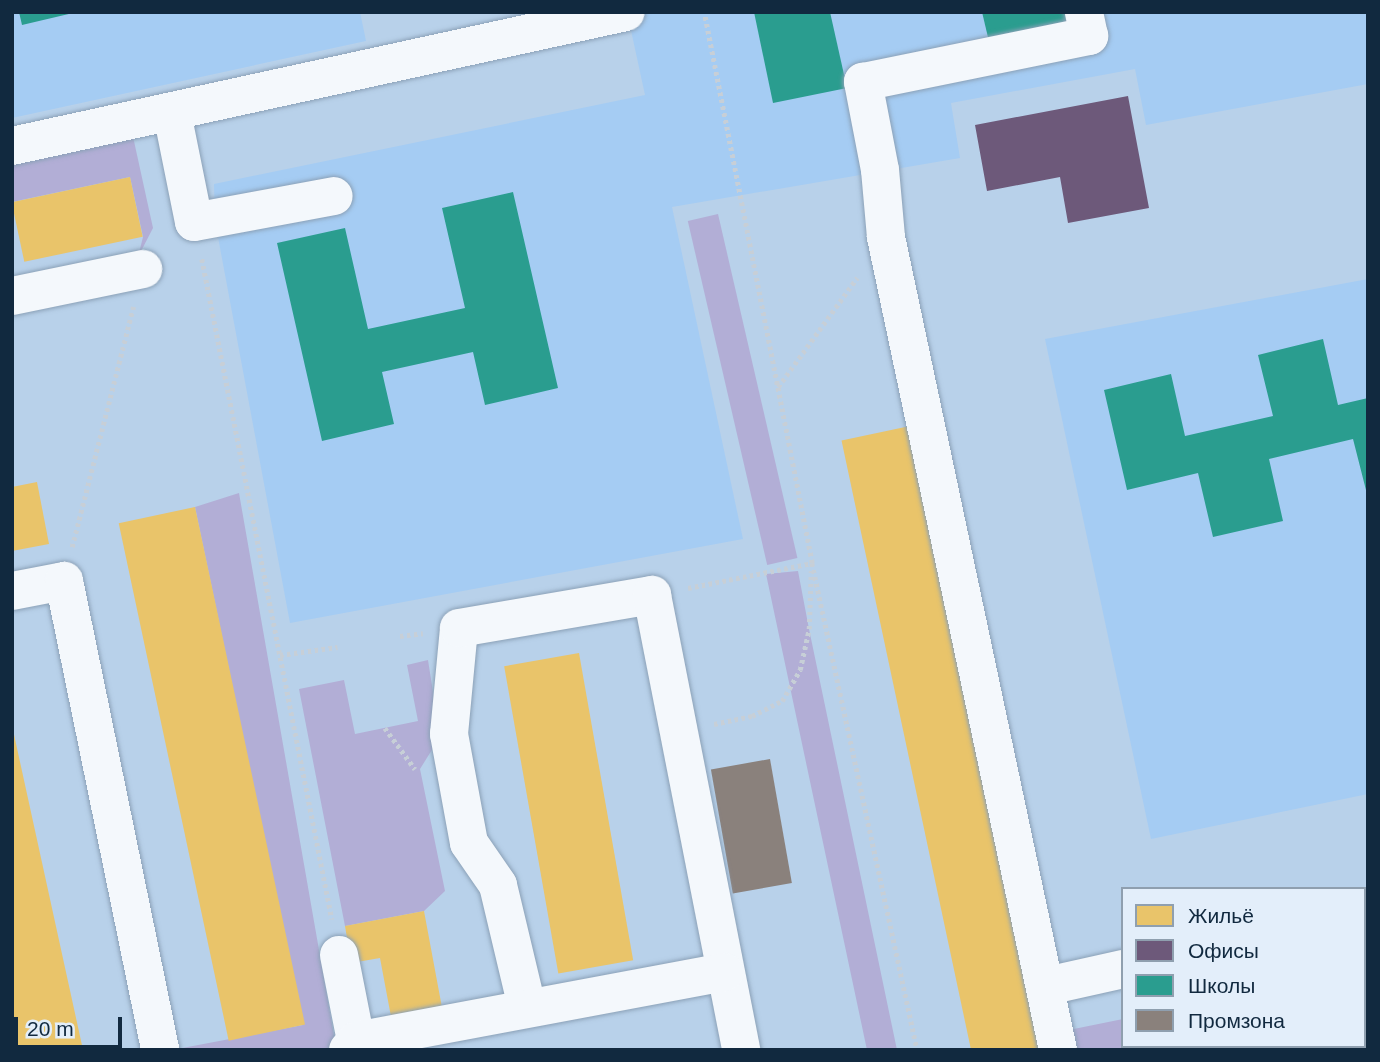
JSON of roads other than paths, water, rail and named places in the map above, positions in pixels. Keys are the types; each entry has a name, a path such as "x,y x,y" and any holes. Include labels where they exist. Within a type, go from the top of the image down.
{"lane":[{"path":"12,146 626,12"},
{"path":"1058,1050 1047,986 886,237 880,170 863,82 1089,36 1084,12"},
{"path":"172,113 194,222 334,196"},
{"path":"12,296 143,269"},
{"path":"12,591 64,581 160,1050"},
{"path":"527,1007 498,885 469,843 449,734 459,628 652,595 741,1050"},
{"path":"339,955 352,1046 527,1007 725,972"},
{"path":"1047,986 1121,969"}]}
